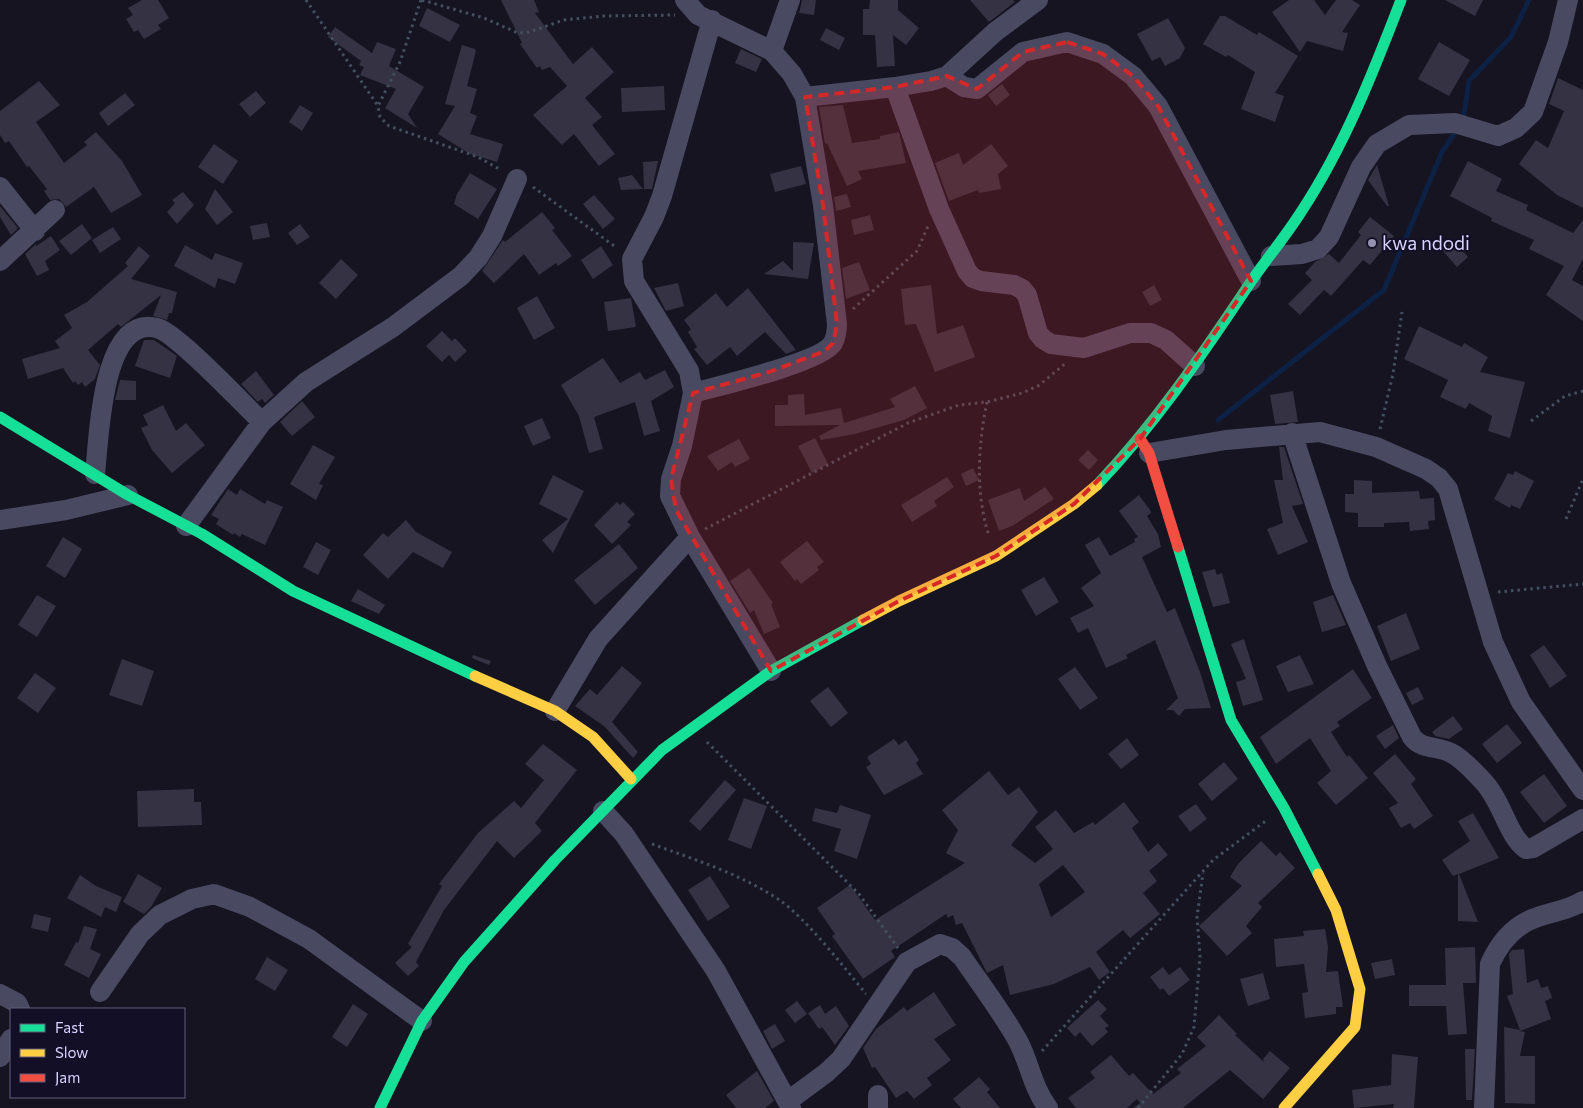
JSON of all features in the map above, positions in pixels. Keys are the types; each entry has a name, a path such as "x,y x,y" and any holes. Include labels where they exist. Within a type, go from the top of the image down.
{"street":[{"path":"772,51 790,0"},
{"path":"805,97 895,88 947,76 995,32 1038,0"},
{"path":"380,1108 422,1021 464,962 555,860 662,750 771,671 899,601 996,556 1074,504 1145,446 1250,280 1271,256 1302,211 1362,100 1401,0"},
{"path":"1271,256 1302,254 1318,249 1329,237 1360,167 1377,144 1408,126 1455,123 1498,136 1516,128 1533,112 1558,42 1568,0"},
{"path":"693,393 769,372 825,351 833,343 837,324 824,205 805,97 792,74 772,51 699,12 662,196 654,217 632,259 634,280 689,371 693,393 682,446 671,479 670,496 690,537 771,671"},
{"path":"947,76 964,87 977,89 1023,52 1067,42 1103,54 1132,76 1158,106 1250,280"},
{"path":"895,88 940,209 967,271 973,278 1022,289 1027,295 1038,333 1043,339 1052,344 1084,348 1130,333 1150,333 1166,340 1195,366"},
{"path":"186,526 262,422 306,382 393,328 461,276 478,258 492,236 517,178"},
{"path":"0,187 35,231"},
{"path":"0,261 35,231 55,210"},
{"path":"95,474 102,407 110,364 128,336 140,328 157,328 184,347 262,422"},
{"path":"0,417 128,495 202,534 293,591 445,663 555,710 592,737 632,779"},
{"path":"1145,446 1320,432 1376,447 1426,469 1440,478 1448,489 1477,594 1493,642 1521,702 1583,790"},
{"path":"1292,433 1342,583 1376,666 1417,744 1454,754 1484,782 1496,797 1518,843 1526,848 1533,848 1583,819"},
{"path":"1145,446 1231,720 1284,808 1336,910 1360,990 1359,1010 1354,1027 1284,1108"},
{"path":"0,520 66,510 128,495"},
{"path":"555,710 598,639 690,537"},
{"path":"603,811 624,834 716,972 789,1105 840,1059 907,962 940,944 952,948 962,957 1009,1026 1019,1045 1027,1069 1048,1108"},
{"path":"100,992 140,934 160,915 192,899 214,894 250,907 309,939 422,1021"},
{"path":"1484,1108 1490,964 1498,947 1511,933 1528,921 1574,907 1583,901"},
{"path":"0,994 17,1004 19,1008"},
{"path":"0,1057 10,1041"}],"path":[{"path":"306,0 378,106 380,117 389,126 478,157 517,178 546,194 632,259"},
{"path":"378,106 400,62 422,0 484,18 518,33 529,32 564,20 603,16 699,12"},
{"path":"837,324 917,251 924,232 940,209"},
{"path":"1376,447 1393,374 1402,312"},
{"path":"690,537 908,423 959,405 987,402 1022,393 1038,386 1084,348"},
{"path":"1532,421 1565,396 1583,391"},
{"path":"987,402 979,440 979,471 984,522 996,556"},
{"path":"1566,519 1583,479"},
{"path":"1477,594 1583,584"},
{"path":"693,728 859,894 907,962"},
{"path":"1027,1069 1213,860 1284,808"},
{"path":"651,844 705,863 759,888 783,903 814,934 877,1008"},
{"path":"1138,1108 1182,1054 1194,1027 1200,956 1197,917 1204,872"}],"highlighted area":[{"path":"1067,42 1103,54 1133,76 1158,106 1251,281 1140,439 1074,504 996,556 899,601 771,671 676,510 671,479 693,393 769,372 825,351 833,343 837,324 823,205 805,97 895,87 947,76 977,89 1023,52"}],"building":[{"path":"142,0 158,0 169,18 158,25 161,29 144,39 138,30 134,32 126,19 133,15 128,8"},
{"path":"501,0 534,0 539,12 535,13 573,64 592,47 614,72 585,98 602,117 592,125 615,154 599,166 574,134 562,145 533,115 567,86 550,67 542,70 540,66 537,68 520,44 522,43"},
{"path":"802,0 816,0 814,15 799,13"},
{"path":"870,0 898,0 898,10 919,28 906,45 893,35 895,66 877,67 875,35 863,35 863,9 869,9"},
{"path":"970,0 1013,0 1015,2 989,22"},
{"path":"1289,0 1314,0 1325,15 1336,0 1352,0 1360,5 1342,32 1348,33 1343,51 1307,41 1300,52 1272,12"},
{"path":"1445,0 1483,0 1475,16"},
{"path":"427,8 460,25 450,42 419,26"},
{"path":"1220,16 1225,16 1257,35 1259,32 1298,56 1275,93 1284,96 1275,122 1241,109 1255,72 1228,55 1226,57 1203,44"},
{"path":"1168,18 1185,48 1180,58 1165,66 1160,57 1152,61 1137,34"},
{"path":"335,27 372,53 377,42 396,49 389,66 424,87 408,114 417,128 385,108 396,89 360,75 364,67 359,65 361,61 328,37"},
{"path":"826,28 845,38 839,50 820,40"},
{"path":"1439,42 1470,60 1449,96 1418,79"},
{"path":"462,45 476,51 467,86 477,89 470,113 477,116 470,134 503,144 497,162 470,154 438,134 455,106 445,104"},
{"path":"741,49 762,59 756,72 735,63"},
{"path":"1558,78 1583,90 1583,208 1557,195 1519,164 1536,140 1548,148 1564,111 1549,104"},
{"path":"39,81 60,105 36,122 64,163 87,145 84,142 96,132 122,161 142,195 111,213 94,187 66,207 59,199 50,200 44,191 47,189 29,166 27,167 9,141 5,143 0,135 0,111"},
{"path":"1002,84 1010,95 996,106 988,95"},
{"path":"664,86 665,110 622,112 621,88"},
{"path":"256,91 266,103 250,117 239,104"},
{"path":"125,93 135,105 108,126 99,113"},
{"path":"300,105 313,113 302,131 289,122"},
{"path":"843,105 852,143 880,139 880,136 899,132 906,163 858,171 862,179 847,186 827,143 825,144 819,107"},
{"path":"214,144 238,161 223,184 198,167"},
{"path":"991,144 1008,166 998,174 1001,189 979,193 978,190 949,201 935,163 959,153 963,165"},
{"path":"658,161 652,189 644,189 643,162"},
{"path":"1468,161 1502,179 1496,191 1528,205 1526,210 1573,233 1583,220 1583,259 1572,280 1583,286 1583,321 1546,295 1564,266 1529,249 1534,240 1491,221 1492,218 1450,196"},
{"path":"1377,165 1389,206 1387,206 1368,180"},
{"path":"801,166 806,184 775,192 770,174"},
{"path":"470,173 497,189 478,219 454,204 457,194"},
{"path":"632,175 643,189 621,190 618,178"},
{"path":"215,189 233,212 217,225 205,209"},
{"path":"183,192 194,205 177,224 167,212 175,203 172,200"},
{"path":"847,194 851,207 836,211 834,197"},
{"path":"594,195 615,219 603,229 583,204"},
{"path":"0,206 18,228 11,235 0,217"},
{"path":"542,212 555,228 552,230 572,256 558,266 556,263 539,275 524,254 494,283 482,271 503,240 505,242"},
{"path":"870,215 874,230 854,235 851,220"},
{"path":"1370,217 1394,236 1370,265 1363,260 1331,296 1324,290 1300,315 1288,304 1312,280 1305,273 1315,262 1329,254 1339,263 1361,235 1358,232"},
{"path":"267,223 270,237 253,240 250,226"},
{"path":"82,224 92,238 71,255 59,241"},
{"path":"300,224 310,237 297,245 288,233"},
{"path":"113,227 121,239 100,253 92,240"},
{"path":"51,236 60,250 45,261 49,270 37,276 25,254 36,244 36,246"},
{"path":"1454,241 1468,257 1457,267 1443,251"},
{"path":"793,242 814,243 808,279 764,274 783,261 793,271"},
{"path":"185,245 212,260 215,253 243,263 235,284 218,278 215,288 174,266"},
{"path":"139,246 150,256 131,279 177,292 172,313 169,313 167,320 153,316 161,295 121,327 118,324 88,350 100,365 95,379 85,387 82,382 78,385 75,381 73,383 63,368 28,379 22,359 60,348 55,341 72,328 64,315 87,302 128,266 125,263"},
{"path":"601,246 613,265 593,279 581,260"},
{"path":"341,259 358,275 336,299 319,283"},
{"path":"859,262 870,290 846,299 842,268"},
{"path":"678,283 684,306 666,311 654,288"},
{"path":"931,285 937,334 963,325 975,357 935,372 916,324 905,325 901,289"},
{"path":"1154,285 1162,300 1150,306 1142,292"},
{"path":"748,288 796,350 786,354 765,332 737,356 730,347 707,365 694,349 697,347 688,332 691,329 684,320 716,293 727,307"},
{"path":"537,296 555,328 534,340 517,308"},
{"path":"631,298 636,327 608,331 604,302"},
{"path":"1419,326 1462,347 1464,343 1488,357 1480,372 1525,382 1510,438 1488,431 1492,416 1469,403 1466,409 1440,397 1448,380 1404,359"},
{"path":"442,331 452,341 455,338 467,351 455,362 449,355 442,362 426,346"},
{"path":"144,340 154,340 177,356 170,378 135,366"},
{"path":"603,358 620,383 640,372 645,380 665,370 674,387 651,401 660,431 644,436 635,402 594,417 603,449 589,453 579,416 561,385"},
{"path":"256,371 274,395 265,403 262,399 258,402 241,384"},
{"path":"120,380 136,381 136,400 115,400"},
{"path":"915,386 927,408 904,420 855,434 821,440 819,436 840,425 775,426 775,405 788,405 788,395 804,394 805,415 841,408 844,423 895,407 890,399"},
{"path":"1293,391 1298,422 1275,424 1270,395"},
{"path":"302,401 315,417 292,436 280,422"},
{"path":"163,405 176,431 186,423 205,445 172,473 152,450 141,428 148,425 143,415"},
{"path":"542,418 551,438 533,446 524,426"},
{"path":"815,438 828,464 812,473 798,446"},
{"path":"739,439 750,459 735,467 732,462 718,471 707,456"},
{"path":"313,445 335,457 319,484 323,485 316,500 290,484"},
{"path":"1279,447 1284,447 1303,504 1292,506 1308,542 1278,555 1267,529 1283,523 1274,480 1283,480"},
{"path":"1088,450 1098,460 1089,470 1078,460"},
{"path":"973,468 979,480 966,486 961,474"},
{"path":"1515,471 1534,481 1520,509 1511,505 1510,508 1494,499 1508,473 1513,475"},
{"path":"553,475 584,491 553,553 542,540 568,519 539,504"},
{"path":"947,477 954,487 934,501 937,506 912,522 901,505"},
{"path":"1354,480 1372,481 1372,493 1419,491 1420,499 1434,498 1435,520 1428,521 1429,529 1410,531 1409,522 1384,523 1384,527 1358,527 1358,513 1345,512 1345,494 1354,494"},
{"path":"1045,487 1054,499 1012,526 999,531 988,500 1020,488 1024,501"},
{"path":"228,489 237,495 240,489 265,504 267,500 283,507 265,545 242,534 240,537 234,533 233,535 216,524 219,519 211,515"},
{"path":"1139,495 1150,510 1151,513 1147,516 1158,534 1161,547 1142,557 1167,612 1175,608 1200,672 1211,708 1185,709 1179,716 1173,710 1166,710 1178,698 1155,640 1126,655 1128,658 1106,668 1088,628 1078,633 1070,618 1094,606 1081,588 1101,573 1085,545 1099,537 1110,556 1135,542 1134,539 1138,537 1119,511"},
{"path":"617,502 620,505 623,502 635,514 627,522 631,525 612,544 594,525"},
{"path":"406,520 416,532 452,552 443,568 413,552 388,579 363,555 383,533 388,537"},
{"path":"63,537 82,549 65,578 46,566"},
{"path":"807,541 824,562 817,567 819,570 801,584 797,579 795,581 780,562"},
{"path":"316,542 331,550 318,575 303,567"},
{"path":"619,544 638,568 595,605 574,580"},
{"path":"749,568 773,603 771,604 780,627 764,634 754,610 750,613 730,581"},
{"path":"1215,569 1217,575 1222,573 1230,603 1213,607 1202,572"},
{"path":"1044,577 1059,602 1036,616 1021,590"},
{"path":"358,589 385,605 379,614 351,601"},
{"path":"37,595 56,606 37,637 18,625"},
{"path":"1333,595 1346,625 1322,632 1313,602"},
{"path":"1406,613 1420,649 1391,661 1377,626"},
{"path":"1244,639 1263,700 1243,706 1236,682 1246,679 1231,644"},
{"path":"1544,645 1567,676 1550,688 1530,655"},
{"path":"473,655 491,661 489,665 472,658"},
{"path":"1300,655 1314,684 1288,692 1276,666"},
{"path":"122,659 154,671 142,706 109,695"},
{"path":"622,666 642,683 612,722 638,752 633,758 604,726 575,706 590,689 597,695"},
{"path":"1075,667 1098,698 1080,710 1058,679"},
{"path":"1353,669 1372,698 1337,722 1340,726 1331,732 1347,757 1349,755 1368,778 1336,805 1317,783 1331,771 1310,738 1276,764 1260,737"},
{"path":"35,673 56,688 38,713 17,698"},
{"path":"828,687 848,713 831,727 810,701"},
{"path":"1418,687 1424,699 1412,705 1406,693"},
{"path":"1453,716 1463,729 1449,739 1435,736 1432,732"},
{"path":"1507,724 1522,743 1497,763 1482,744"},
{"path":"1393,725 1399,738 1385,749 1376,736"},
{"path":"1127,738 1139,755 1121,769 1108,754"},
{"path":"894,739 899,745 906,740 919,760 916,763 923,774 884,795 866,767 871,764 867,757"},
{"path":"543,744 577,770 535,823 542,831 514,858 497,841 444,910 416,962 419,966 408,976 395,963 412,947 408,944 442,886 439,884 478,833 514,801 521,808 544,780 525,764"},
{"path":"1395,754 1416,779 1411,784 1433,816 1414,829 1410,823 1401,828 1389,808 1398,803 1373,773"},
{"path":"1224,762 1238,779 1212,801 1198,784"},
{"path":"989,771 1008,795 1019,787 1038,812 1011,845 1035,863 1053,849 1035,827 1056,810 1074,833 1093,822 1095,825 1124,802 1139,822 1132,828 1148,852 1158,843 1168,855 1149,871 1157,881 1143,893 1160,914 1130,938 1123,930 1096,952 1110,972 1099,980 1090,967 1054,984 1010,995 1003,965 987,973 962,923 956,925 953,915 948,918 946,914 891,951 895,957 863,979 832,936 835,934 817,908 850,885 875,920 965,863 946,853 958,830 942,810","holes":["1063,865 1085,892 1051,917 1039,884"]},
{"path":"1544,774 1567,806 1544,823 1520,792"},
{"path":"725,780 736,790 700,831 689,821"},
{"path":"194,789 194,802 201,802 202,825 138,827 137,791"},
{"path":"744,798 767,806 751,849 728,840"},
{"path":"1196,804 1207,819 1190,832 1178,816"},
{"path":"840,805 871,815 857,859 834,851 841,829 812,821 815,808 837,813"},
{"path":"1473,813 1499,858 1459,874 1478,922 1458,921 1458,874 1453,876 1442,860 1470,841 1458,821"},
{"path":"1261,841 1276,856 1280,852 1295,868 1258,903 1262,907 1246,926 1252,933 1227,956 1199,926 1242,886 1230,877 1238,864"},
{"path":"138,874 162,888 151,907 144,914 123,902"},
{"path":"80,875 96,886 122,897 116,912 105,907 101,917 67,898"},
{"path":"710,876 730,907 708,921 688,890"},
{"path":"34,914 51,918 48,932 31,928"},
{"path":"84,926 97,929 90,949 101,954 89,978 64,965 76,942 78,943"},
{"path":"1325,929 1328,947 1326,972 1338,971 1343,1007 1336,1007 1336,1014 1305,1018 1302,993 1308,992 1304,964 1276,967 1274,939 1304,936 1303,931"},
{"path":"1475,947 1476,983 1463,983 1467,1034 1448,1035 1446,1006 1409,1006 1409,985 1446,985 1445,948"},
{"path":"1524,949 1527,983 1538,979 1541,988 1548,986 1552,998 1545,1001 1551,1019 1520,1031 1525,1032 1520,1056 1535,1056 1535,1104 1505,1103 1504,1027 1520,1030 1507,996 1513,994 1509,954 1512,950"},
{"path":"267,957 288,970 275,991 255,979"},
{"path":"1392,959 1395,975 1375,979 1371,963"},
{"path":"1163,967 1169,975 1180,967 1190,980 1169,996 1163,988 1160,990 1150,977"},
{"path":"1263,973 1270,999 1248,1006 1240,979"},
{"path":"934,992 956,1025 934,1039 951,1060 927,1078 932,1085 914,1099 907,1091 896,1098 875,1067 872,1068 863,1048 876,1029 904,1007 907,1011"},
{"path":"1098,1000 1107,1009 1100,1016 1109,1026 1105,1028 1108,1032 1092,1046 1080,1032 1075,1037 1067,1028"},
{"path":"797,1001 807,1014 795,1023 785,1010"},
{"path":"353,1004 368,1014 347,1047 332,1037"},
{"path":"820,1005 825,1014 836,1006 849,1026 835,1045 822,1027 819,1029 808,1013"},
{"path":"1219,1015 1237,1034 1235,1035 1264,1062 1263,1059 1270,1051 1290,1068 1263,1099 1230,1070 1183,1108 1133,1108 1140,1103 1137,1099 1127,1108 1076,1108 1068,1098 1095,1078 1090,1072 1111,1055 1129,1076 1133,1073 1153,1094 1181,1073 1177,1069 1206,1046 1197,1037"},
{"path":"775,1024 785,1041 772,1049 763,1031"},
{"path":"1465,1049 1475,1049 1472,1100 1466,1100"},
{"path":"1392,1054 1418,1057 1414,1108 1393,1108 1394,1104 1354,1108 1352,1090 1391,1085"},
{"path":"757,1071 774,1101 765,1108 736,1108 726,1095"},
{"path":"979,1077 990,1089 987,1092 1000,1108 961,1108 953,1099"}],"waterway":[{"path":"1463,121 1469,81 1511,37 1529,0"},
{"path":"1218,420 1384,290 1442,152 1458,128"}],"traffic: fast":[{"path":"1097,485 1138,439 1176,390 1301,212 1331,162 1357,109 1401,0"},
{"path":"0,417 128,495 202,534 293,591 475,676"},
{"path":"1178,547 1231,720 1284,808 1318,874"},
{"path":"380,1108 422,1021 464,962 555,860 662,750 771,671 863,620"}],"traffic: slow":[{"path":"863,620 899,601 996,556 1074,504 1097,485"},
{"path":"475,676 555,711 593,737 631,779"},
{"path":"1284,1108 1355,1027 1360,989 1336,910 1318,874"}],"traffic: jam":[{"path":"1140,439 1149,453 1178,547"}],"place":[{"name":"kwa ndodi","path":"1372,243"}]}
